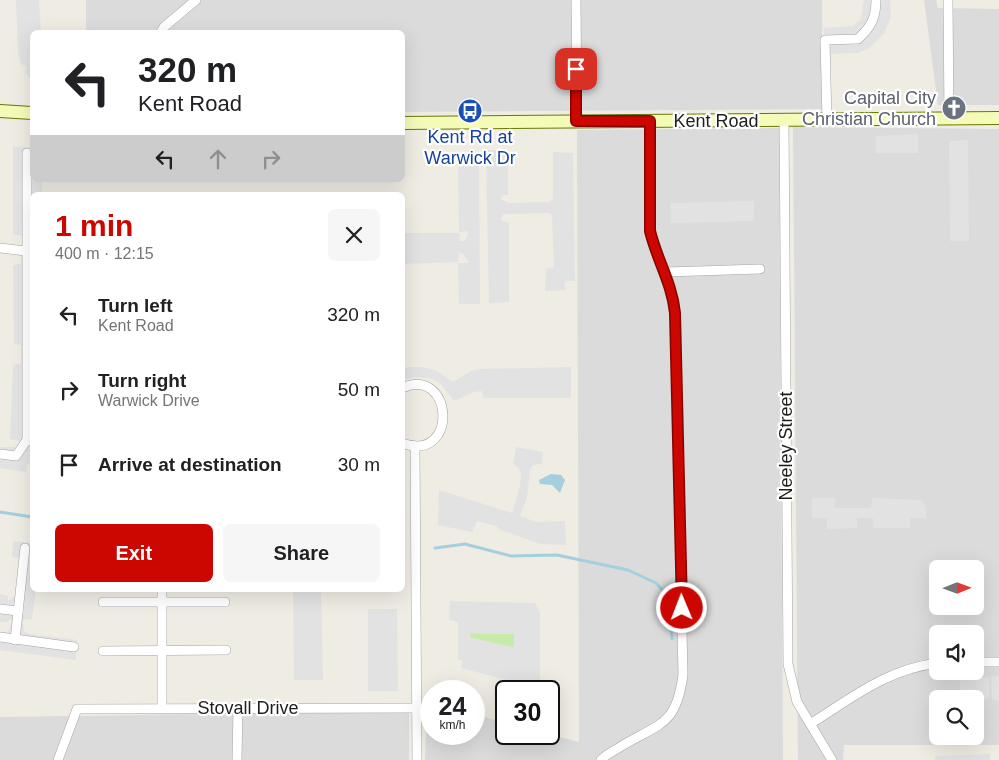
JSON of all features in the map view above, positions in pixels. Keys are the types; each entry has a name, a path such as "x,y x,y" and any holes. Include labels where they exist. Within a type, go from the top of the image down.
{"street":[{"path":"162,30 196,0"},
{"path":"576,0 576,121"},
{"path":"827,120 825,40 858,39 870,28 876,15 876,0"},
{"path":"948,0 949,118"},
{"path":"0,111 30,113"},
{"name":"Kent Road","path":"405,123 999,118"},
{"name":"Neeley Street","path":"784,120 787,655 793,689 810,724 832,760"},
{"path":"601,760 628,742 651,731 670,716 680,698 683,676 675,313 673,293 666,272 654,247 650,231 650,121"},
{"path":"0,454 16,456 30,441 26,251 27,152"},
{"path":"0,248 26,251"},
{"path":"666,272 760,269"},
{"path":"405,387 418,385 428,388 437,395 443,405 444,416 443,426 434,438 425,444 415,446 405,444"},
{"path":"415,446 417,760"},
{"path":"15,640 25,548"},
{"path":"162,592 162,708"},
{"path":"103,602 225,602"},
{"path":"0,609 18,611"},
{"path":"0,637 74,647"},
{"path":"103,651 226,650"},
{"path":"984,662 999,662"},
{"path":"810,724 890,674 912,667 929,664"},
{"path":"237,760 238,708"},
{"name":"Stovall Drive","path":"58,760 77,709 418,708"}],"shaded area":[{"path":"16,0 39,0 41,30 30,30 30,77 25,73 26,66 21,64 18,54"},
{"path":"86,0 822,0 823,109 405,112 405,30 86,30"},
{"path":"864,0 890,0 891,17 884,33 869,48 858,53 824,54 824,28 853,26 861,19"},
{"path":"924,0 936,0 938,8 999,9 999,105 938,105"},
{"path":"793,127 999,129 999,745 984,745 984,690 929,690 929,745 844,745 843,760 798,760"},
{"path":"779,128 783,760 425,760 426,745 485,745 485,717 495,720 495,745 560,745 560,737 579,742 577,130"},
{"path":"918,134 918,153 876,153 876,136"},
{"path":"968,140 969,241 950,241 949,141"},
{"path":"13,146 30,148 30,182 42,182 42,192 30,192 30,464 27,464 26,472 0,468 0,447 18,447 20,441 10,439 13,365 21,363 21,345 14,344 13,265 21,264 22,235 13,235"},
{"path":"486,150 508,150 508,195 503,195 501,199 508,203 549,202 553,199 553,152 573,153 575,281 566,281 564,284 566,290 545,291 546,269 554,267 552,215 549,213 503,214 501,220 509,223 509,302 489,303"},
{"path":"458,162 479,162 480,304 459,304 458,263 468,263 468,260 462,253 459,253 458,262 405,264 405,233 459,233 460,241 464,241 468,231 459,232"},
{"path":"754,201 754,221 671,223 670,203"},
{"path":"422,367 437,371 453,382 471,371 482,369 571,367 571,398 484,398 482,391 474,392 454,401 442,385 433,379 419,377 405,379 405,368"},
{"path":"516,447 543,452 542,464 533,465 530,470 527,498 520,516 536,522 565,521 566,545 540,544 501,530 496,526 477,521 472,532 438,525 439,490 512,513 520,486 521,475 519,468 513,464"},
{"path":"812,498 835,498 835,508 871,508 872,498 922,500 926,507 926,518 910,518 910,528 874,528 873,518 857,518 857,528 827,529 827,518 812,518"},
{"path":"13,541 30,543 30,592 36,592 32,619 23,620 24,631 30,634 77,640 76,660 0,650 0,633 8,632 12,622 10,619 7,622 0,622 0,594 8,596 8,601 15,596 20,564 19,559 12,556"},
{"path":"293,592 321,592 323,680 294,680"},
{"path":"450,601 535,603 540,612 540,680 506,680 461,668 462,660 458,660 458,622 449,620","holes":["469,633 514,634 514,647 471,638"]},
{"path":"368,609 397,609 398,691 368,691"},
{"path":"991,676 999,676 999,701 992,699"},
{"path":"984,677 989,677 989,698 984,699 984,690 960,690 960,680 984,680"},
{"path":"409,711 409,760 0,760 0,717"},
{"path":"990,754 990,760 935,760 935,756"}],"green space":[{"path":"469,633 515,634 514,648 471,638"}],"water":[{"path":"551,474 561,475 565,480 560,493 552,485 540,484 539,480"}],"waterway":[{"path":"0,512 30,517"},
{"path":"435,548 465,544 511,556 557,555 628,570 656,583 665,593 669,601 672,639"}],"place":[{"name":"Capital City Christian Church","path":"954,108"},
{"name":"Kent Rd at Warwick Dr","path":"470,111"}],"route":[{"path":"576,69 576,121 650,121 650,231 660,262 668,276 673,293 675,313 682,608"}]}
